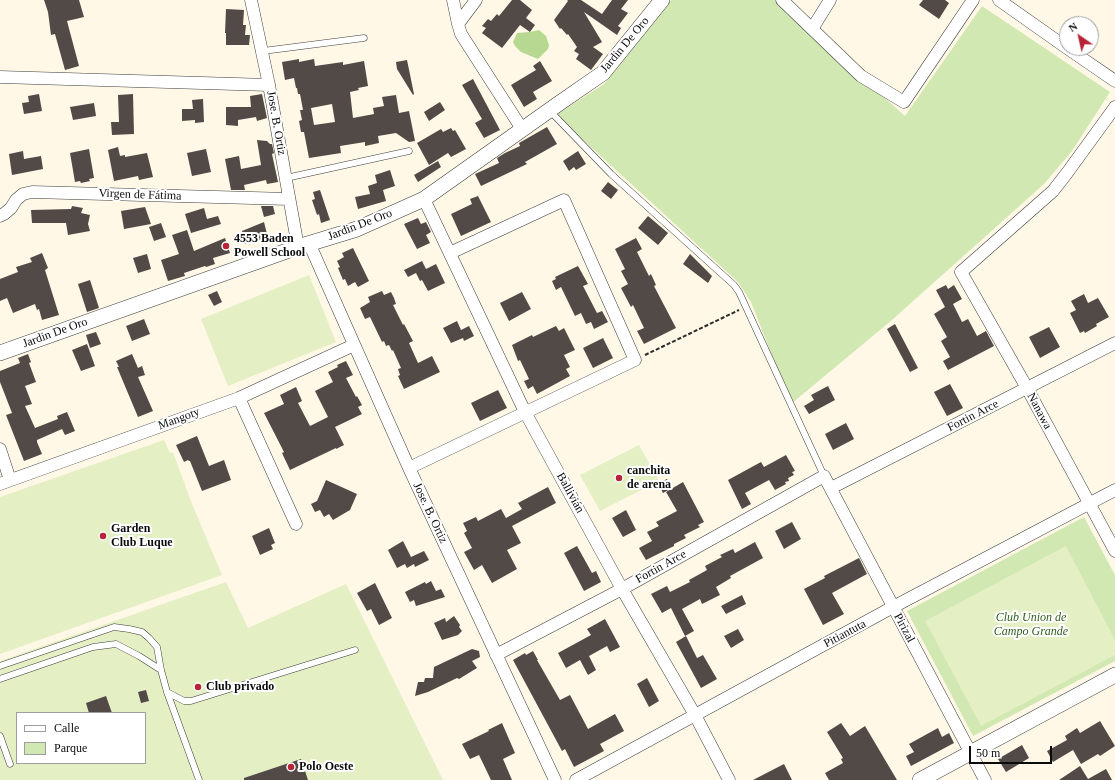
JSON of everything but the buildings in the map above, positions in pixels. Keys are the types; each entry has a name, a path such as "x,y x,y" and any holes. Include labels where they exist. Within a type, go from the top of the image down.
{"street":[{"name":"Jose. B. Ortiz","path":"251,0 263,51 289,198 304,245 354,346 409,468 555,780"},
{"path":"453,0 461,34 522,129"},
{"path":"458,24 476,0"},
{"name":"Jardin De Oro","path":"0,353 304,245 357,229 424,199 603,73 662,0"},
{"path":"782,0 861,76 904,102 973,0"},
{"path":"812,29 830,0"},
{"path":"999,0 1059,42"},
{"path":"1079,56 1115,81"},
{"path":"0,77 269,85"},
{"name":"Nanawa","path":"1115,107 1068,173 1053,191 961,272 1115,551"},
{"name":"Virgen de Fátima","path":"0,216 11,208 16,200 23,194 32,192 289,198"},
{"name":"Ballivián","path":"424,199 525,412 729,780"},
{"path":"409,468 635,360 564,200 450,254"},
{"name":"Fortin Arce","path":"831,488 1115,343"},
{"name":"Mangoty","path":"5,482 239,398 354,346"},
{"path":"239,398 296,524"},
{"path":"0,449 5,482"},
{"name":"Fortin Arce","path":"496,655 622,589 824,476"},
{"name":"Pirizal","path":"824,476 984,780"},
{"name":"Pitiantuta","path":"576,780 893,607 1115,490"},
{"path":"920,780 1115,675"}],"lane":[{"path":"263,51 364,38"},
{"path":"549,110 611,174 734,284 746,306 824,476"},
{"path":"286,178 409,151"},
{"path":"0,666 114,627 142,632 157,648 167,692 199,780"},
{"path":"0,679 93,647 116,644 161,670"},
{"path":"167,692 179,698 191,701 355,650"},
{"path":"0,736 10,764"}],"path":[{"path":"635,360 746,306"}],"green space":[{"path":"671,0 775,0 905,116 982,6 1110,92 1072,151 1044,184 892,320 791,404 751,302 738,282 556,115 604,84"},
{"path":"539,30 546,36 549,45 548,49 538,59 521,52 513,42 517,33"},
{"path":"309,275 336,342 228,386 201,319"},
{"name":"Garden Club Luque","path":"164,440 170,453 173,452 192,504 222,575 0,654 0,497"},
{"name":"canchita de arena","path":"639,445 659,481 600,511 580,475"},
{"name":"Club Union de Campo Grande","path":"1084,517 1115,575 1115,661 973,736 907,611"},
{"name":"Club Union de Campo Grande","path":"1066,546 1115,640 1115,655 981,726 925,621"},
{"name":"Club privado","path":"226,582 248,628 346,584 443,780 0,780 0,661"}],"place":[{"name":"4553 Baden Powell School","path":"226,246"},
{"name":"canchita de arena","path":"619,478"},
{"name":"Garden Club Luque","path":"103,536"},
{"name":"Club privado","path":"198,687"},
{"name":"Polo Oeste","path":"291,767"}]}
